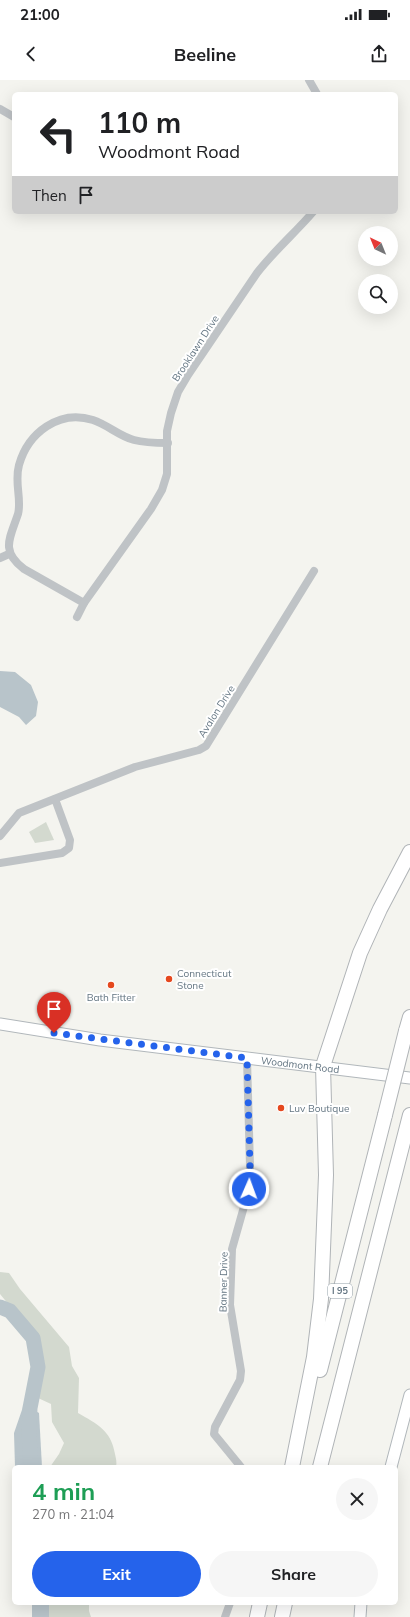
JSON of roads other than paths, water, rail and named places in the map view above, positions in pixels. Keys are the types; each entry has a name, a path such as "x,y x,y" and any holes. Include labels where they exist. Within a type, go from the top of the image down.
{"highway":[{"path":"292,1465 314,1356 321,1299 326,1175 323,1066 360,953 380,909 410,852"},
{"name":"I 95","path":"296,1465 410,1017"},
{"name":"I 95","path":"321,1465 409,1118"},
{"path":"257,1617 260,1605"},
{"path":"282,1617 285,1605"}],"main road":[{"name":"Woodmont Road","path":"0,1024 82,1038 323,1066 410,1078"},
{"path":"392,1465 410,1395"},
{"path":"360,1617 361,1605"}],"street":[{"path":"309,80 316,92"},
{"path":"0,109 12,116"},
{"name":"Brooklawn Drive","path":"77,617 84,603 158,498 167,474 167,432 170,413 178,392 257,273 267,260 301,227 311,214"},
{"path":"84,603 24,570 17,565 10,554 7,544 19,506 17,485 19,466 32,440 48,425 57,420 67,418 85,418 104,425 132,440 143,443 168,443"},
{"path":"0,558 10,554"},
{"name":"Avalon Drive","path":"0,836 19,813 135,767 199,750 206,746 314,571"},
{"path":"0,863 62,853 69,848 70,840 55,799"},
{"name":"Banner Drive","path":"239,1465 214,1434 215,1427 240,1380 241,1372 230,1305 232,1249 249,1189 250,1166 247,1058"},
{"path":"225,1617 229,1605"}],"waterway":[{"path":"0,1307 10,1311 33,1338 38,1367 30,1408 29,1434 31,1465"}],"place":[{"name":"Connecticut Stone","path":"169,979"},
{"name":"Bath Fitter","path":"111,985"},
{"name":"Luv Boutique","path":"281,1108"}]}
